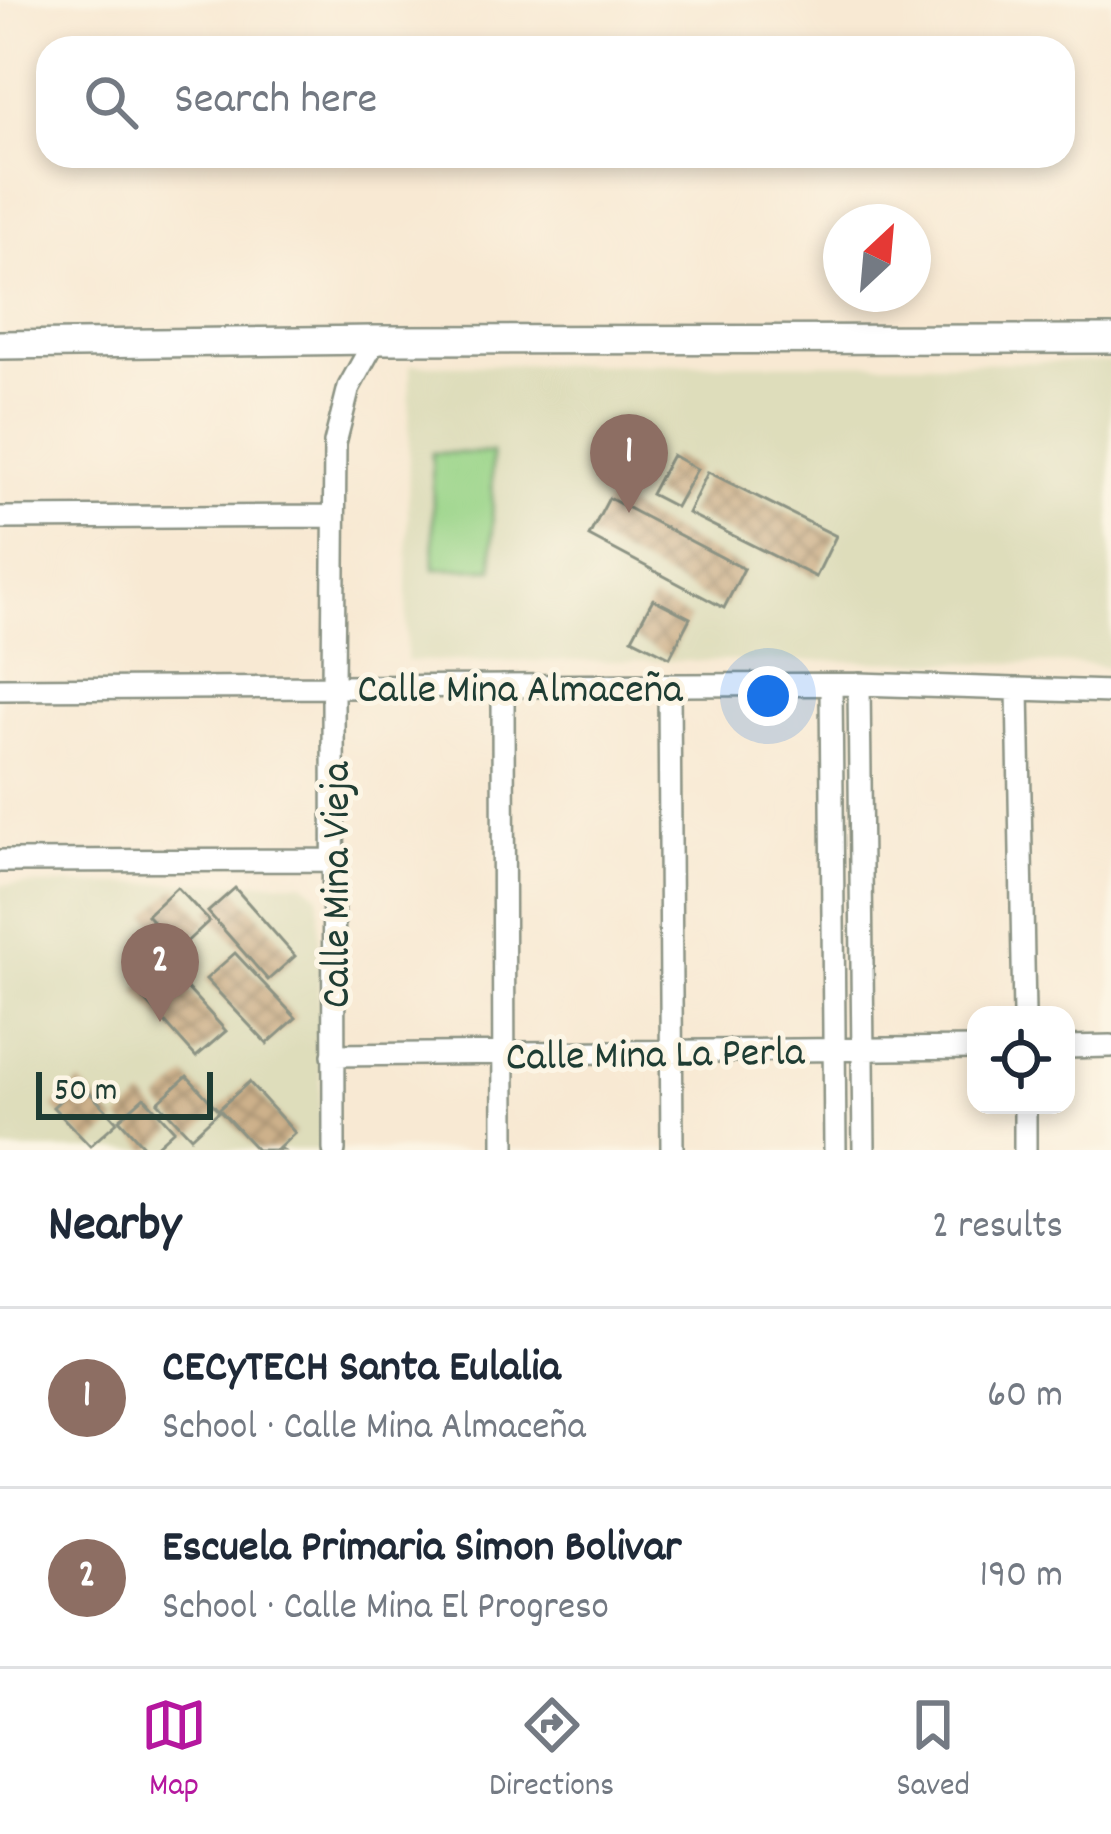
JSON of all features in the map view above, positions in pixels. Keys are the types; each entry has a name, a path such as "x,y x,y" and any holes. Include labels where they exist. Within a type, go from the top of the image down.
{"street":[{"path":"0,345 1111,339"},
{"name":"Calle Mina Vieja","path":"334,1150 335,443 349,387 375,340"},
{"path":"0,518 334,516"},
{"path":"859,684 864,1150"},
{"name":"Calle Mina Almaceña","path":"0,689 859,684 1111,692"},
{"path":"670,685 672,1150"},
{"path":"831,685 835,1150"},
{"path":"503,686 504,1150"},
{"path":"1018,689 1024,1006"},
{"path":"0,861 333,860"},
{"path":"1075,1047 1111,1046"},
{"name":"Calle Mina La Perla","path":"333,1055 967,1048"},
{"path":"1025,1114 1025,1150"}],"shaded area":[{"path":"1111,362 1111,668 849,661 406,661 410,365"},
{"path":"302,882 319,895 321,1150 0,1150 0,885"}],"green space":[{"path":"432,453 492,453 493,569 434,569"}],"building":[{"path":"672,455 697,469 676,507 651,494"},
{"path":"708,472 836,536 816,577 688,513"},
{"path":"609,498 744,569 724,608 589,536"},
{"path":"653,599 690,618 670,657 632,638"},
{"path":"177,887 209,921 179,949 147,915"},
{"path":"235,888 295,956 268,980 208,912"},
{"path":"235,953 296,1018 267,1044 206,979"},
{"path":"165,964 226,1031 196,1057 136,990"},
{"path":"187,1076 219,1111 191,1137 158,1102"},
{"path":"80,1082 117,1122 90,1146 53,1107"},
{"path":"249,1082 295,1133 279,1148 282,1150 257,1150 219,1109"},
{"path":"144,1097 174,1130 152,1150 119,1119"}],"place":[{"name":"CECyTECH Santa Eulalia","path":"629,513"},
{"name":"Escuela Primaria Simon Bolivar","path":"160,1022"}]}
